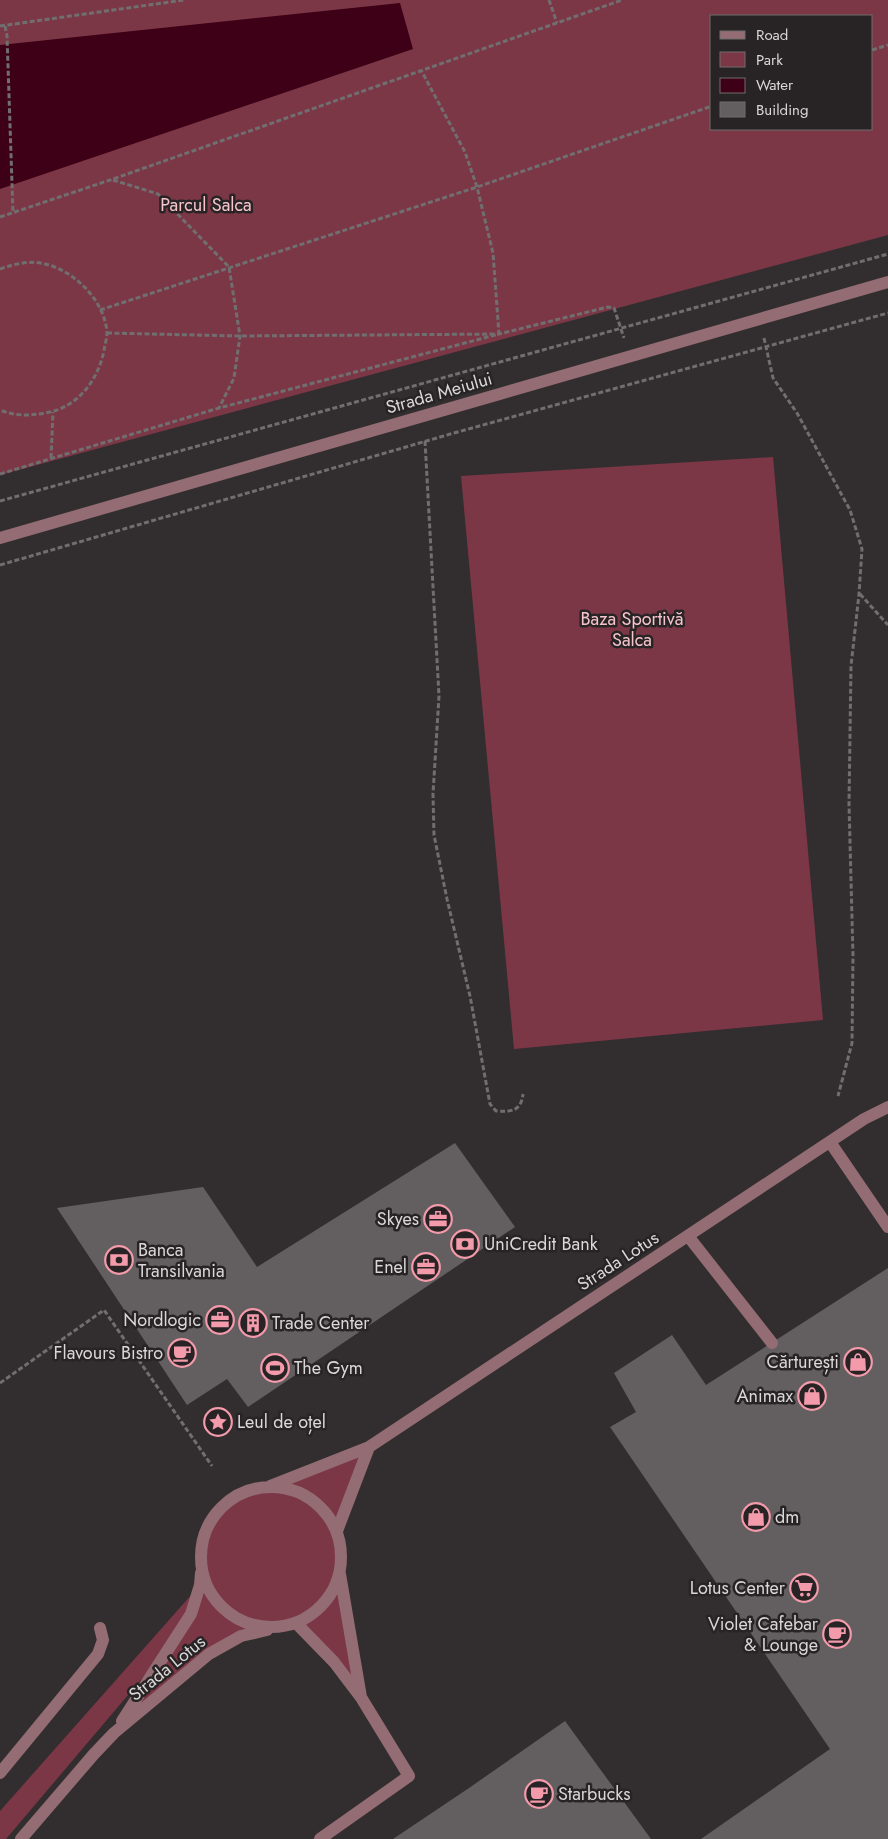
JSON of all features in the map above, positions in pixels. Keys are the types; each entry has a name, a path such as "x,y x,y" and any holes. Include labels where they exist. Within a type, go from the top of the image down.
{"street":[{"name":"Strada Meiului","path":"0,538 888,282"},
{"name":"Strada Lotus","path":"270,1486 369,1446 864,1119 888,1107"},
{"path":"830,1142 888,1227"},
{"path":"688,1236 772,1343"},
{"path":"337,1531 369,1446"},
{"name":"Strada Lotus","path":"21,1839 114,1733 208,1654 241,1636 296,1623 316,1612 331,1595 340,1574 342,1552 337,1531 326,1512 310,1498 291,1488 270,1486 258,1487 236,1496 217,1510 205,1531 200,1547 202,1571 208,1590 220,1606 235,1618 254,1625 274,1628"},
{"name":"Strada Lotus","path":"114,1733 191,1614 200,1585 202,1571"},
{"path":"340,1574 362,1699"},
{"path":"296,1623 334,1662 362,1699 409,1776 320,1839"},
{"path":"0,1773 98,1654 103,1640 100,1628"}],"path":[{"path":"0,26 184,0"},
{"path":"549,0 557,23"},
{"path":"0,217 622,0"},
{"path":"5,26 7,36 13,213"},
{"path":"873,50 888,45"},
{"path":"421,70 465,152 477,187 493,253 499,334"},
{"path":"100,310 477,187 710,107"},
{"path":"113,179 158,194 229,267 240,336 234,378 219,408"},
{"path":"0,501 888,254"},
{"path":"0,269 18,263 44,264 67,272 87,288 100,310 107,333 103,360 92,382 75,400 53,412 28,416 0,410"},
{"path":"0,474 219,408 608,307 614,308 630,357"},
{"path":"0,565 424,441 888,313"},
{"path":"759,319 773,378 797,413 850,510 862,549 851,666 849,804 853,956 852,1043 838,1096"},
{"path":"107,333 240,336 499,334"},
{"path":"51,458 53,412"},
{"path":"426,415 424,441 439,696 432,794 434,835 470,996 490,1104 496,1111 506,1112 517,1108 522,1102 523,1094"},
{"path":"859,594 888,626"},
{"path":"0,1383 104,1310 212,1466"}],"green space":[{"name":"Parcul Salca","path":"0,0 888,0 888,235 0,475"},
{"name":"Baza Sportivă Salca","path":"773,457 823,1020 514,1049 461,476"},
{"path":"369,1447 337,1531 342,1553 340,1574 362,1699 296,1623 241,1636 114,1733 172,1643 6,1839 0,1839 0,1811 200,1585 200,1558 203,1540 207,1527 222,1506 232,1499 256,1488 270,1486"}],"water":[{"path":"400,3 413,49 0,189 0,45"}],"building":[{"name":"Trade Center","path":"455,1143 515,1227 248,1407 227,1379 187,1405 57,1208 203,1187 257,1267"},
{"name":"Lotus Center","path":"888,1268 888,1839 701,1839 830,1749 610,1427 636,1412 614,1373 672,1335 706,1385"},
{"path":"565,1721 651,1839 393,1839 469,1788"}],"place":[{"name":"Skyes","path":"438,1219"},
{"name":"UniCredit Bank","path":"465,1244"},
{"name":"Banca Transilvania","path":"119,1260"},
{"name":"Enel","path":"426,1267"},
{"name":"Nordlogic","path":"220,1320"},
{"name":"Trade Center","path":"253,1323"},
{"name":"Flavours Bistro","path":"182,1353"},
{"name":"Cărturești","path":"858,1362"},
{"name":"The Gym","path":"275,1368"},
{"name":"Animax","path":"812,1396"},
{"name":"Leul de oțel","path":"218,1422"},
{"name":"dm","path":"756,1517"},
{"name":"Lotus Center","path":"804,1588"},
{"name":"Violet Cafebar & Lounge","path":"837,1634"},
{"name":"Starbucks","path":"539,1794"}]}
